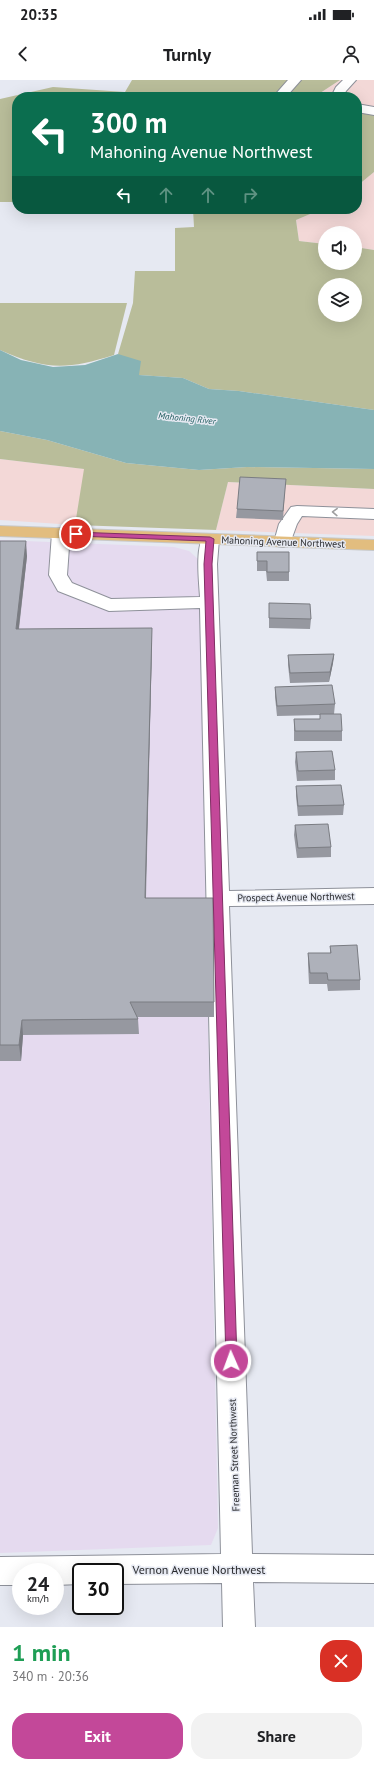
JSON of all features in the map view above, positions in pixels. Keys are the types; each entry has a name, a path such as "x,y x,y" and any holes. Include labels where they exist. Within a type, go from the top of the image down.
{"main road":[{"name":"Mahoning Avenue Northwest","path":"0,531 374,545"}],"street":[{"path":"284,92 295,80"},
{"path":"339,92 350,80"},
{"path":"362,109 374,111"},
{"path":"283,542 288,524 296,511 374,514"},
{"path":"61,533 58,575 65,587 108,605 209,602"},
{"name":"Freeman Street Northwest","path":"210,539 208,564 209,602 239,1627"},
{"name":"Prospect Avenue Northwest","path":"218,899 374,896"},
{"name":"Vernon Avenue Northwest","path":"0,1571 237,1568 374,1569"}],"shaded area":[{"path":"132,80 340,80 322,92 125,92"},
{"path":"340,80 374,80 374,115 362,114 362,92 322,92"},
{"path":"53,87 125,92 31,92"},
{"path":"12,96 12,202 0,202 0,99"},
{"path":"362,114 374,115 374,172 362,182"},
{"path":"374,172 374,250 362,248 362,226 318,226 318,243 299,241 296,220 310,214 362,214 362,182"},
{"path":"193,214 310,214 296,220 299,241 318,243 318,270 362,270 362,248 374,250 374,410 239,391 209,389 183,378 139,375 118,354 133,303 135,271 175,271 175,228 194,227"},
{"path":"0,303 127,303 114,355 83,363 56,366 16,357 0,350"},
{"path":"0,431 47,440 126,463 199,470 247,467 374,469 374,489 228,482 216,530 75,525 84,469 0,459"},
{"path":"0,459 85,469 75,525 0,520"},
{"path":"228,482 374,489 374,536 216,530"},
{"path":"0,540 174,547 189,551 199,560 218,1528 211,1545 0,1553"}],"water":[{"name":"Mahoning River","path":"0,350 21,360 53,367 85,365 118,354 141,361 139,375 183,378 209,389 239,391 374,410 374,469 247,467 199,470 126,463 47,440 0,431"}],"building":[{"path":"240,477 286,479 283,511 237,509"},
{"path":"0,541 26,541 16,629 152,628 145,898 213,898 214,1002 130,1002 138,1019 22,1020 19,1045 0,1045"},
{"path":"257,552 289,552 289,572 267,572 267,561 257,561"},
{"path":"269,603 310,604 311,619 269,618"},
{"path":"334,654 330,672 290,673 288,655"},
{"path":"332,685 335,704 277,706 275,687"},
{"path":"320,714 341,714 342,731 295,731 294,719 320,719"},
{"path":"332,751 335,770 298,771 296,752"},
{"path":"341,785 344,805 298,806 296,786"},
{"path":"328,824 331,847 298,848 295,825"},
{"path":"357,945 360,980 328,980 327,973 310,973 308,953 331,953 330,946"}],"route":[{"path":"76,534 210,539 208,564 231,1361"}]}
